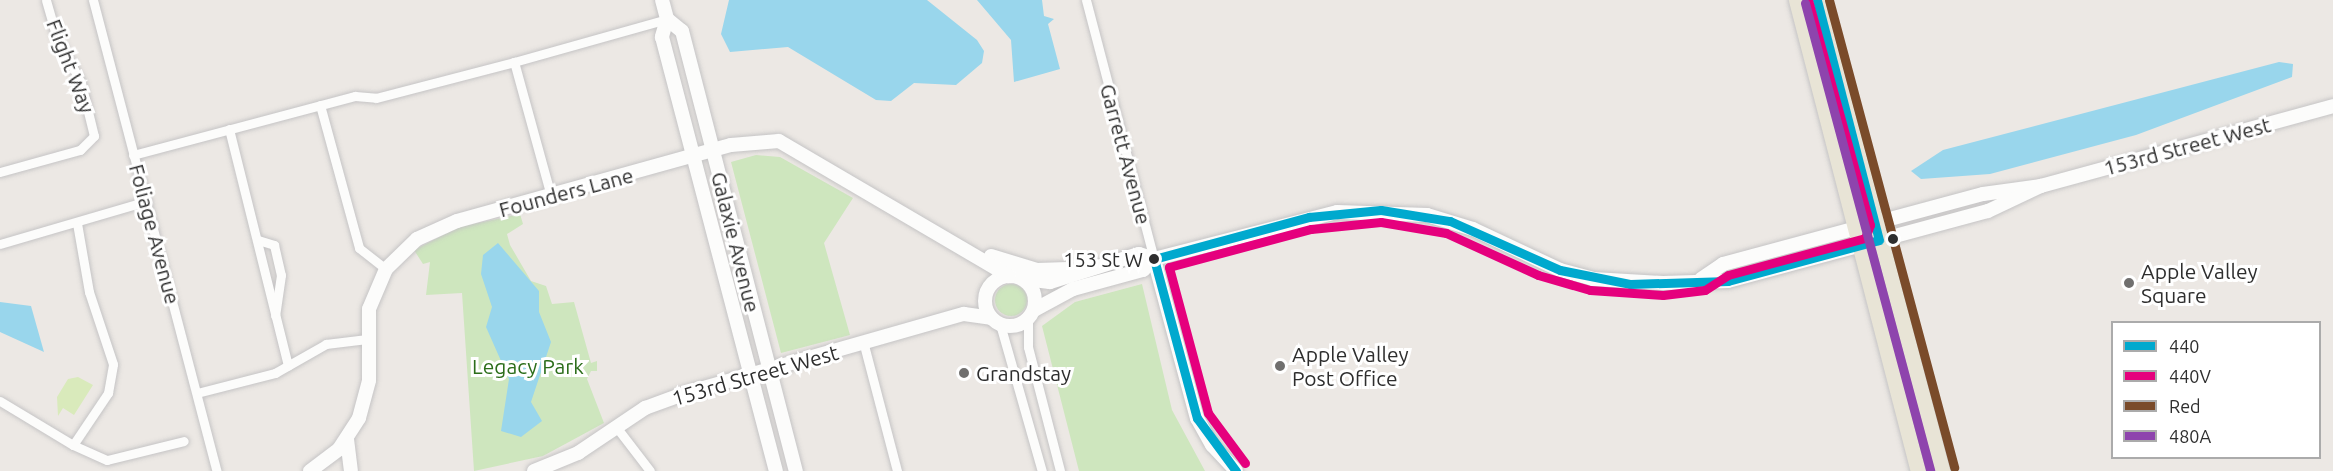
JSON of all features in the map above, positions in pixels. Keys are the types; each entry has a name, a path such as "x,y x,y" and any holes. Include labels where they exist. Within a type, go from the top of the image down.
{"main road":[{"path":"1796,0 1858,228 1918,471"},
{"path":"1817,0 1942,471"}],"street":[{"name":"Flight Way","path":"0,172 80,150 94,136 81,82 56,35 46,0"},
{"name":"Foliage Avenue","path":"93,0 217,470"},
{"name":"Galaxie Avenue","path":"662,0 667,19 662,37 776,471"},
{"name":"Garrett Avenue","path":"1086,0 1197,418 1212,445 1236,471"},
{"path":"133,154 355,96 376,98 667,19"},
{"name":"Galaxie Avenue","path":"667,19 682,32 796,471"},
{"path":"514,62 551,196"},
{"path":"321,105 359,249 386,269"},
{"name":"153rd Street West","path":"1701,279 1722,264 1983,194 2041,186 2333,106"},
{"path":"229,129 258,240 256,250 288,366"},
{"name":"Founders Lane","path":"310,471 347,439 367,392 369,309 386,269 435,229 694,158 750,140 779,141 1016,277"},
{"name":"153rd Street West","path":"1031,314 1073,289 1143,270 1154,259 1309,217 1382,210 1450,221 1544,264 1593,279 1630,284 1701,279 1728,281 1988,211 2041,186"},
{"path":"0,244 147,201"},
{"path":"73,445 102,405 113,373 89,292 77,223"},
{"path":"258,240 274,246 281,275 275,316"},
{"name":"Founders Lane","path":"959,244 1037,270 1088,267"},
{"name":"153rd Street West","path":"1016,277 1050,282 1088,267 1139,254 1154,259"},
{"path":"1042,471 995,321 984,303 988,287 1016,277 1035,296 1028,347 1060,471"},
{"name":"153rd Street West","path":"534,471 579,453 657,402 864,345 964,314 995,321"},
{"path":"995,321 1015,326 1031,314"},
{"path":"197,393 288,366 327,344 367,339"},
{"path":"864,345 897,471"},
{"path":"0,401 73,445 107,460 184,441"},
{"path":"617,428 650,471"},
{"path":"347,439 351,471"}],"green space":[{"path":"756,155 780,157 853,198 824,243 850,335 781,353 731,162"},
{"name":"Legacy Park","path":"520,214 523,224 507,234 510,245 531,281 546,286 552,304 574,302 591,363 597,361 597,371 591,371 587,379 604,423 543,456 474,471 462,293 426,295 430,262 423,264 414,250 459,227"},
{"path":"1011,284 1023,288 1027,300 1023,312 1011,316 999,312 995,300 999,288"},
{"path":"1142,284 1172,410 1205,471 1079,471 1042,326 1075,302"},
{"path":"78,377 93,385 74,415 63,408 58,416 57,397 68,379"}],"water":[{"path":"729,0 927,0 977,40 984,51 982,63 956,85 914,83 891,101 876,100 788,47 730,52 721,34"},
{"path":"977,0 1042,0 1044,16 1054,19 1048,24 1060,69 1014,82 1011,40"},
{"path":"2279,62 2293,64 2292,77 2136,135 1990,174 1921,179 1911,171 1943,150"},
{"path":"498,243 539,291 539,312 551,342 531,402 542,421 521,437 501,431 509,379 486,327 492,307 481,274 483,255"},
{"path":"0,302 31,306 44,352 0,332"}],"transit line":[{"name":"440V","path":"1245,463 1208,413 1169,267 1311,229 1381,222 1446,233 1538,275 1590,290 1663,295 1705,290 1728,275 1865,238 1870,225 1808,0"},
{"name":"440","path":"1154,259 1309,217 1381,210 1450,221 1560,270 1630,284 1728,281 1879,240 1817,0"},
{"name":"Red","path":"1829,0 1954,468"},
{"name":"480A","path":"1805,3 1930,471"},
{"name":"440","path":"1154,259 1197,418 1236,471"}],"place":[{"name":"153 St W","path":"1154,259"},
{"name":"Apple Valley Square","path":"2129,283"},
{"name":"Apple Valley Post Office","path":"1280,366"},
{"name":"Grandstay","path":"964,373"}]}
